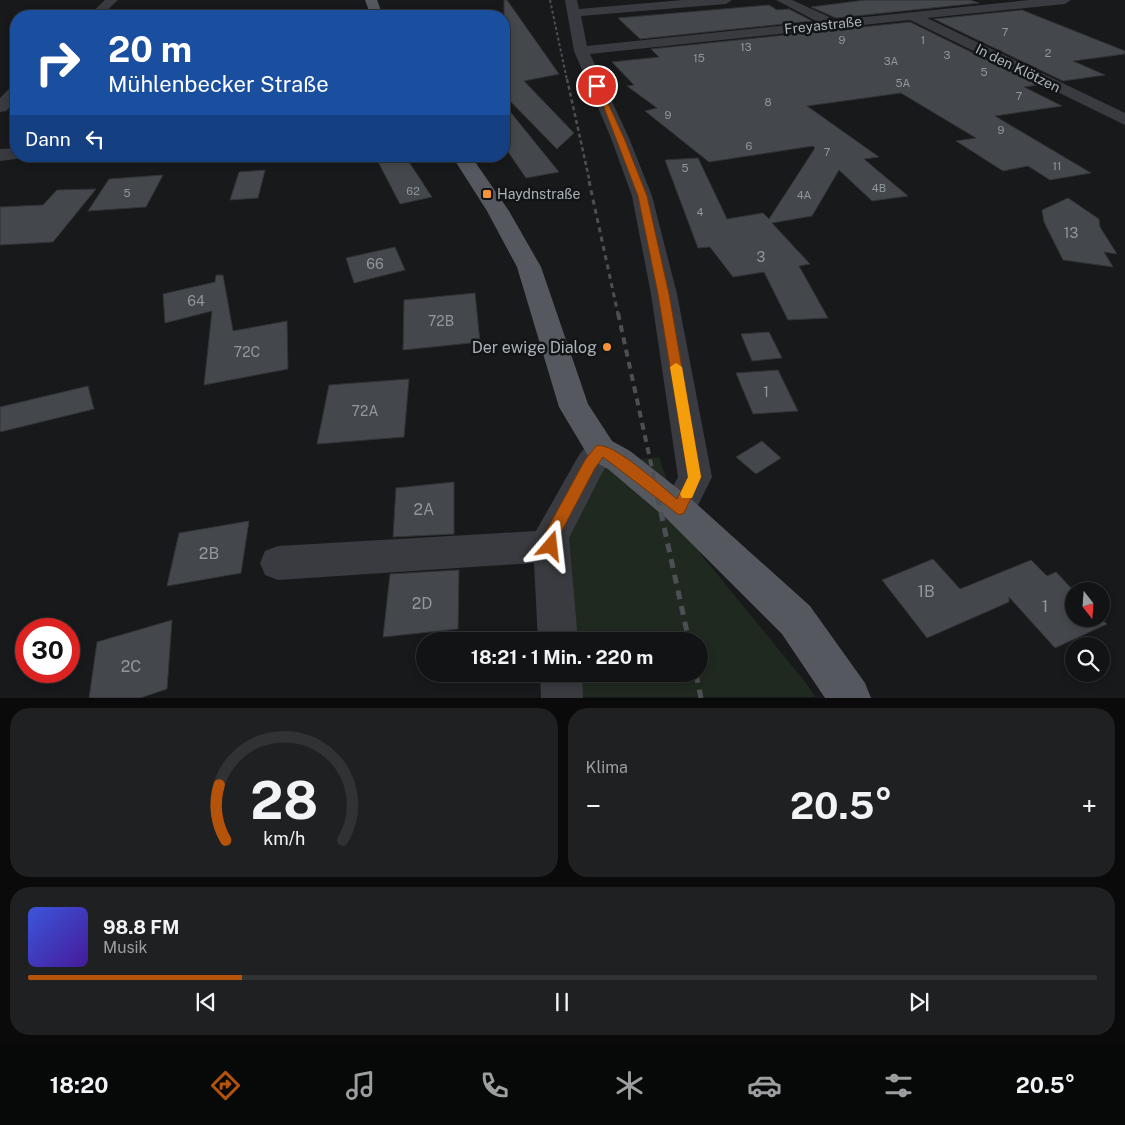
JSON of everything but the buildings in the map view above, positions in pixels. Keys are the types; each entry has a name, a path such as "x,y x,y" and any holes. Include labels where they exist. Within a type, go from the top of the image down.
{"main road":[{"path":"464,162 498,211 529,267 574,407 601,450 619,460 679,509 796,620 850,698"}],"street":[{"path":"101,10 112,0"},
{"path":"679,509 695,477 662,285 642,196 620,138 581,51 573,6 726,0"},
{"path":"782,0 833,24"},
{"name":"Freyastraße","path":"581,51 1065,0"},
{"path":"930,3 952,12"},
{"name":"In den Klötzen","path":"911,16 1125,120"},
{"path":"0,107 10,97"},
{"path":"557,632 551,537 590,464 601,450"},
{"path":"278,562 551,546"},
{"path":"561,682 562,698"}],"shaded area":[{"path":"659,457 686,536 806,683 815,697 562,697 561,682 708,682 708,632 557,632 551,546 590,464"}],"railway":[{"path":"550,0 567,80"},
{"path":"567,79 590,183"},
{"path":"589,181 618,314"},
{"path":"618,313 655,482"},
{"path":"654,481 687,632"},
{"path":"698,682 701,698"}],"slow traffic":[{"path":"676,367 695,477 687,494"}],"place":[{"name":"Haydnstraße","path":"487,194"},
{"name":"Der ewige Dialog","path":"607,347"}],"route":[{"path":"551,546 551,537 590,464 601,450 619,460 679,509 695,477 664,294 642,196 620,138 597,86"}]}
